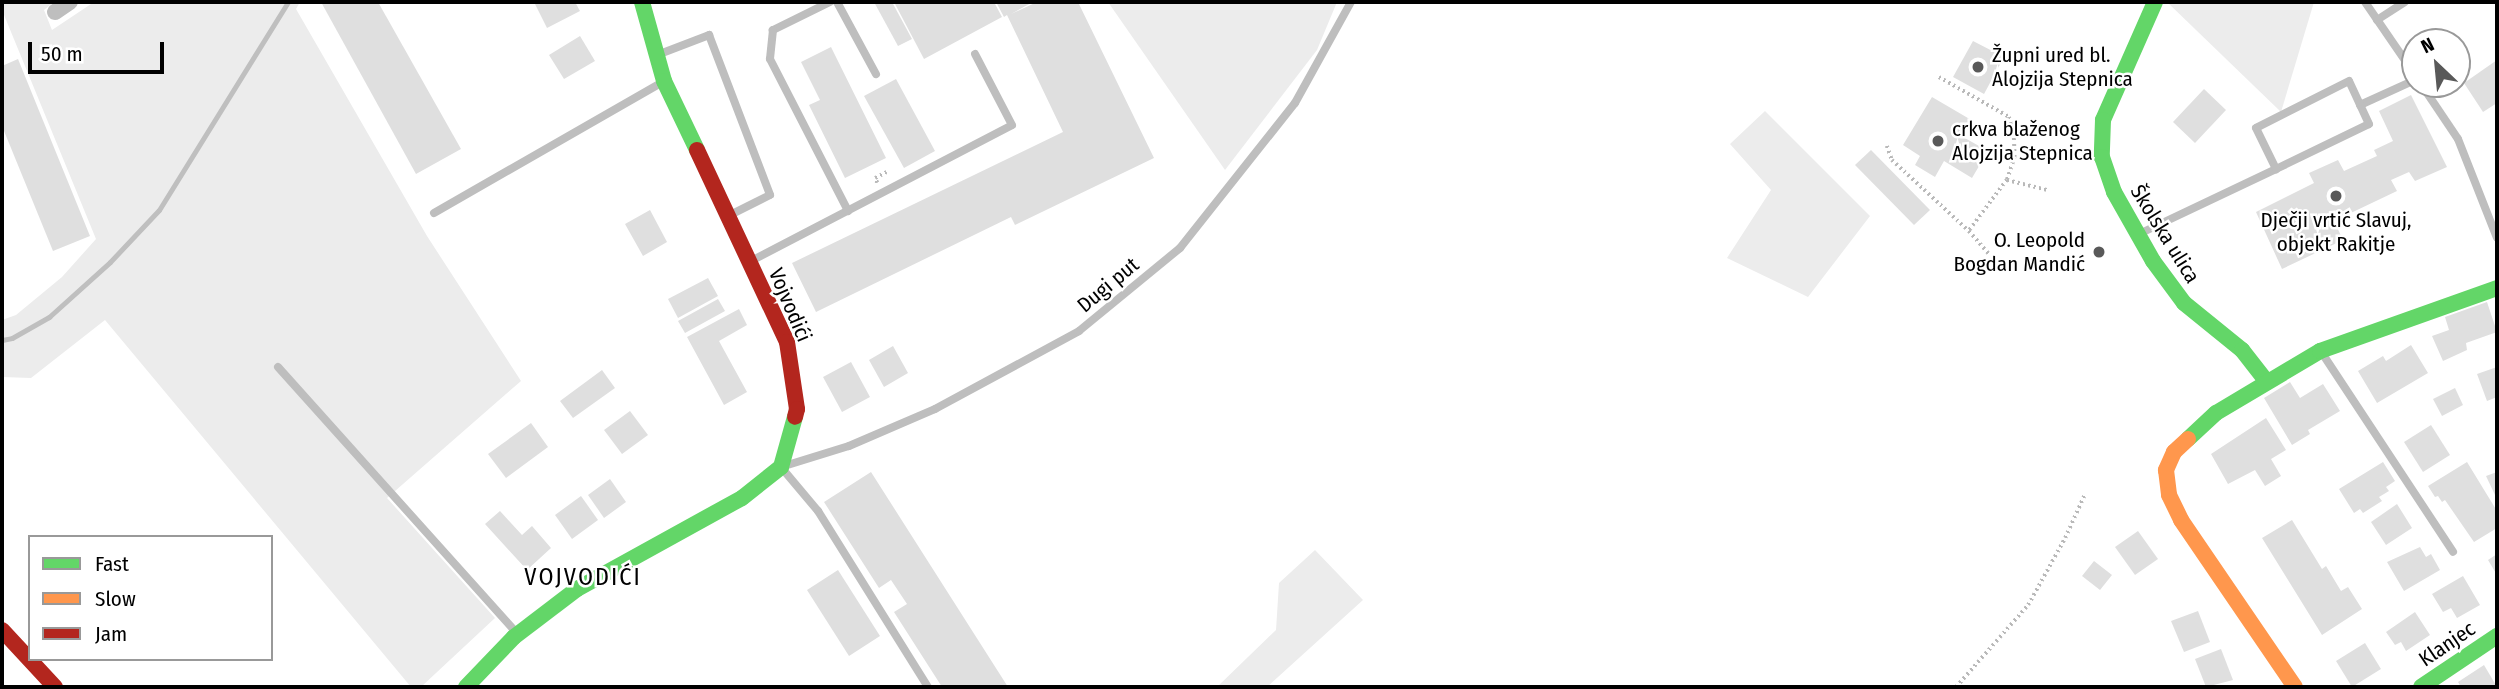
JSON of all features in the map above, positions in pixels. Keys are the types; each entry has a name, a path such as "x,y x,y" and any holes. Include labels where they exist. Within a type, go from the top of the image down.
{"street":[{"path":"55,12 70,2"},
{"name":"Vojvodići","path":"642,2 664,81 786,342 797,410 781,467"},
{"name":"Školska ulica","path":"2155,2 2102,120 2102,158 2114,192 2137,235 2184,303 2242,350 2266,381"},
{"path":"2295,687 2181,520 2169,495 2166,470 2174,452 2216,413 2320,351 2497,288"},
{"path":"466,687 518,634 577,589 742,498 781,467"},
{"path":"2,630 28,658"},
{"name":"Klanjec","path":"2421,687 2497,636"},
{"path":"31,661 55,687"}],"lane":[{"path":"830,2 773,30 770,59 848,211"},
{"path":"837,2 876,74"},
{"name":"Dugi put","path":"781,467 849,446 935,409 1079,331 1180,248 1295,103 1351,2"},
{"path":"2365,2 2401,55"},
{"path":"2378,20 2405,2"},
{"path":"656,56 709,35 770,195 727,217"},
{"path":"749,262 1012,125 975,54"},
{"path":"2137,235 2276,169 2369,124 2349,80 2256,128 2276,169"},
{"path":"434,213 664,81"},
{"path":"2361,105 2401,84"},
{"path":"2430,98 2458,139 2497,238"},
{"path":"2320,351 2453,552"},
{"path":"278,367 518,634"},
{"path":"781,467 818,511 928,687"}],"path":[{"path":"1939,77 2009,117 2014,133 2015,157 2007,180 1969,231"},
{"path":"1887,146 1892,160 1969,231 1991,256"},
{"path":"2007,180 2047,190"},
{"path":"1956,687 2028,605 2065,538 2085,494"}],"shaded area":[{"path":"2,2 54,2 44,10 52,30 94,2 300,2 296,9 427,236 521,381 387,498 495,618 421,687 411,687 105,320 31,378 2,377 2,320 16,315 62,277 96,239 2,10"},
{"path":"1108,2 1337,2 1317,50 1225,170"},
{"path":"2167,2 2314,2 2281,112"},
{"path":"1765,111 1870,216 1808,297 1727,258 1771,190 1730,144"},
{"path":"1315,550 1363,600 1267,687 1217,687 1276,630 1279,583"}],"building":[{"path":"321,2 378,2 461,149 416,174"},
{"path":"534,2 575,2 580,11 547,28"},
{"path":"874,2 892,2 912,39 898,46"},
{"path":"894,2 994,2 1002,17 924,59"},
{"path":"996,2 1033,2 1011,14 1037,2 1078,2 1154,158 1015,225 1011,217 816,312 792,263 1063,132 1007,15 1004,17"},
{"path":"580,36 595,61 564,79 549,55"},
{"name":"Župni ured bl. Alojzija Stepnica","path":"1973,41 2004,57 1984,94 1953,77"},
{"path":"831,47 886,158 845,178 809,105 820,100 801,62"},
{"path":"18,59 90,236 53,251 2,126 2,66"},
{"path":"2497,60 2497,103 2483,112 2471,94 2471,78"},
{"path":"896,79 935,151 904,168 864,96"},
{"path":"2204,89 2226,110 2195,143 2173,122"},
{"name":"crkva blaženog Alojzija Stepnica","path":"1932,97 1973,121 1963,137 1988,151 1972,178 1944,161 1935,177 1915,165 1920,156 1903,145"},
{"path":"2405,98 2412,98 2447,167 2415,181 2409,172 2391,180 2397,191 2334,221 2343,240 2282,269 2256,212 2314,183 2309,173 2338,160 2344,171 2377,156 2374,150 2393,141 2379,111"},
{"path":"1871,150 1930,210 1914,225 1855,165"},
{"path":"650,210 667,242 643,256 625,224"},
{"path":"708,278 718,296 678,318 668,299"},
{"path":"718,299 725,311 685,333 678,321"},
{"path":"2487,302 2497,332 2466,343 2467,350 2443,361 2432,336 2449,330 2445,317"},
{"path":"739,309 747,325 719,341 747,392 724,405 687,337"},
{"path":"2411,345 2428,373 2377,403 2358,371 2383,356 2386,361"},
{"path":"893,346 908,373 884,387 869,360"},
{"path":"851,362 870,397 842,412 823,377"},
{"path":"2497,367 2497,397 2487,401 2477,374"},
{"path":"602,370 615,388 573,418 560,401"},
{"path":"2290,382 2300,398 2323,384 2340,411 2308,430 2310,434 2292,445 2264,398"},
{"path":"2455,388 2463,405 2442,416 2433,399"},
{"path":"630,411 648,435 622,454 604,430"},
{"path":"2266,418 2286,450 2271,459 2281,476 2265,486 2255,470 2228,484 2211,454"},
{"path":"531,423 548,447 506,478 488,454"},
{"path":"2431,425 2450,455 2423,472 2404,442"},
{"path":"2383,462 2395,481 2386,487 2389,491 2379,497 2382,501 2363,513 2360,509 2354,513 2339,489"},
{"path":"2467,462 2497,511 2497,528 2474,542 2445,500 2442,502 2438,496 2435,497 2428,486"},
{"path":"871,472 1008,687 942,687 894,612 907,604 891,580 879,588 824,502"},
{"path":"2497,472 2497,494 2495,495 2486,476"},
{"path":"610,479 626,502 604,518 588,495"},
{"path":"581,496 598,520 572,539 555,515"},
{"path":"2397,504 2412,528 2386,545 2371,522"},
{"path":"500,511 522,535 532,526 551,548 527,570 485,524"},
{"path":"2292,520 2322,569 2326,566 2341,591 2348,587 2362,609 2322,635 2262,538"},
{"path":"2138,531 2158,559 2135,575 2115,547"},
{"path":"2420,547 2426,557 2431,554 2440,570 2404,591 2387,562"},
{"path":"2497,554 2497,575 2488,560"},
{"path":"2094,561 2112,575 2100,590 2082,576"},
{"path":"838,570 880,636 849,656 807,590"},
{"path":"2463,576 2480,605 2457,618 2451,608 2443,612 2432,594"},
{"path":"2198,611 2210,642 2184,652 2171,621"},
{"path":"2415,612 2430,635 2406,651 2401,642 2395,645 2386,632"},
{"path":"2365,643 2381,669 2352,687 2336,661"},
{"path":"2221,649 2233,680 2206,687 2195,659"},
{"path":"2484,665 2497,687 2461,687 2458,682"}],"waterway":[{"path":"2,340 12,338 49,317 110,262 159,210 288,2"}],"traffic: fast":[{"path":"642,2 664,81 697,150"},
{"path":"2155,2 2103,120 2102,157 2114,192 2153,261 2184,303 2242,350 2266,381"},
{"path":"2188,439 2216,413 2320,351 2497,288"},
{"path":"466,687 514,637 577,589 742,498 781,467 795,417"},
{"path":"2421,687 2497,636"}],"traffic: slow":[{"path":"2188,439 2174,452 2166,470 2169,495 2181,520 2295,687"}],"traffic: jam":[{"path":"697,150 787,342 797,409 795,417"},
{"path":"2,630 28,658"},
{"path":"31,661 55,687"}],"place":[{"name":"Župni ured bl. Alojzija Stepnica","path":"1978,67"},
{"name":"crkva blaženog Alojzija Stepnica","path":"1938,141"},
{"name":"Dječji vrtić Slavuj, objekt Rakitje","path":"2336,196"},
{"name":"O. Leopold Bogdan Mandić","path":"2099,252"}],"district":[{"name":"VOJVODIĆI","path":"583,578"}]}
